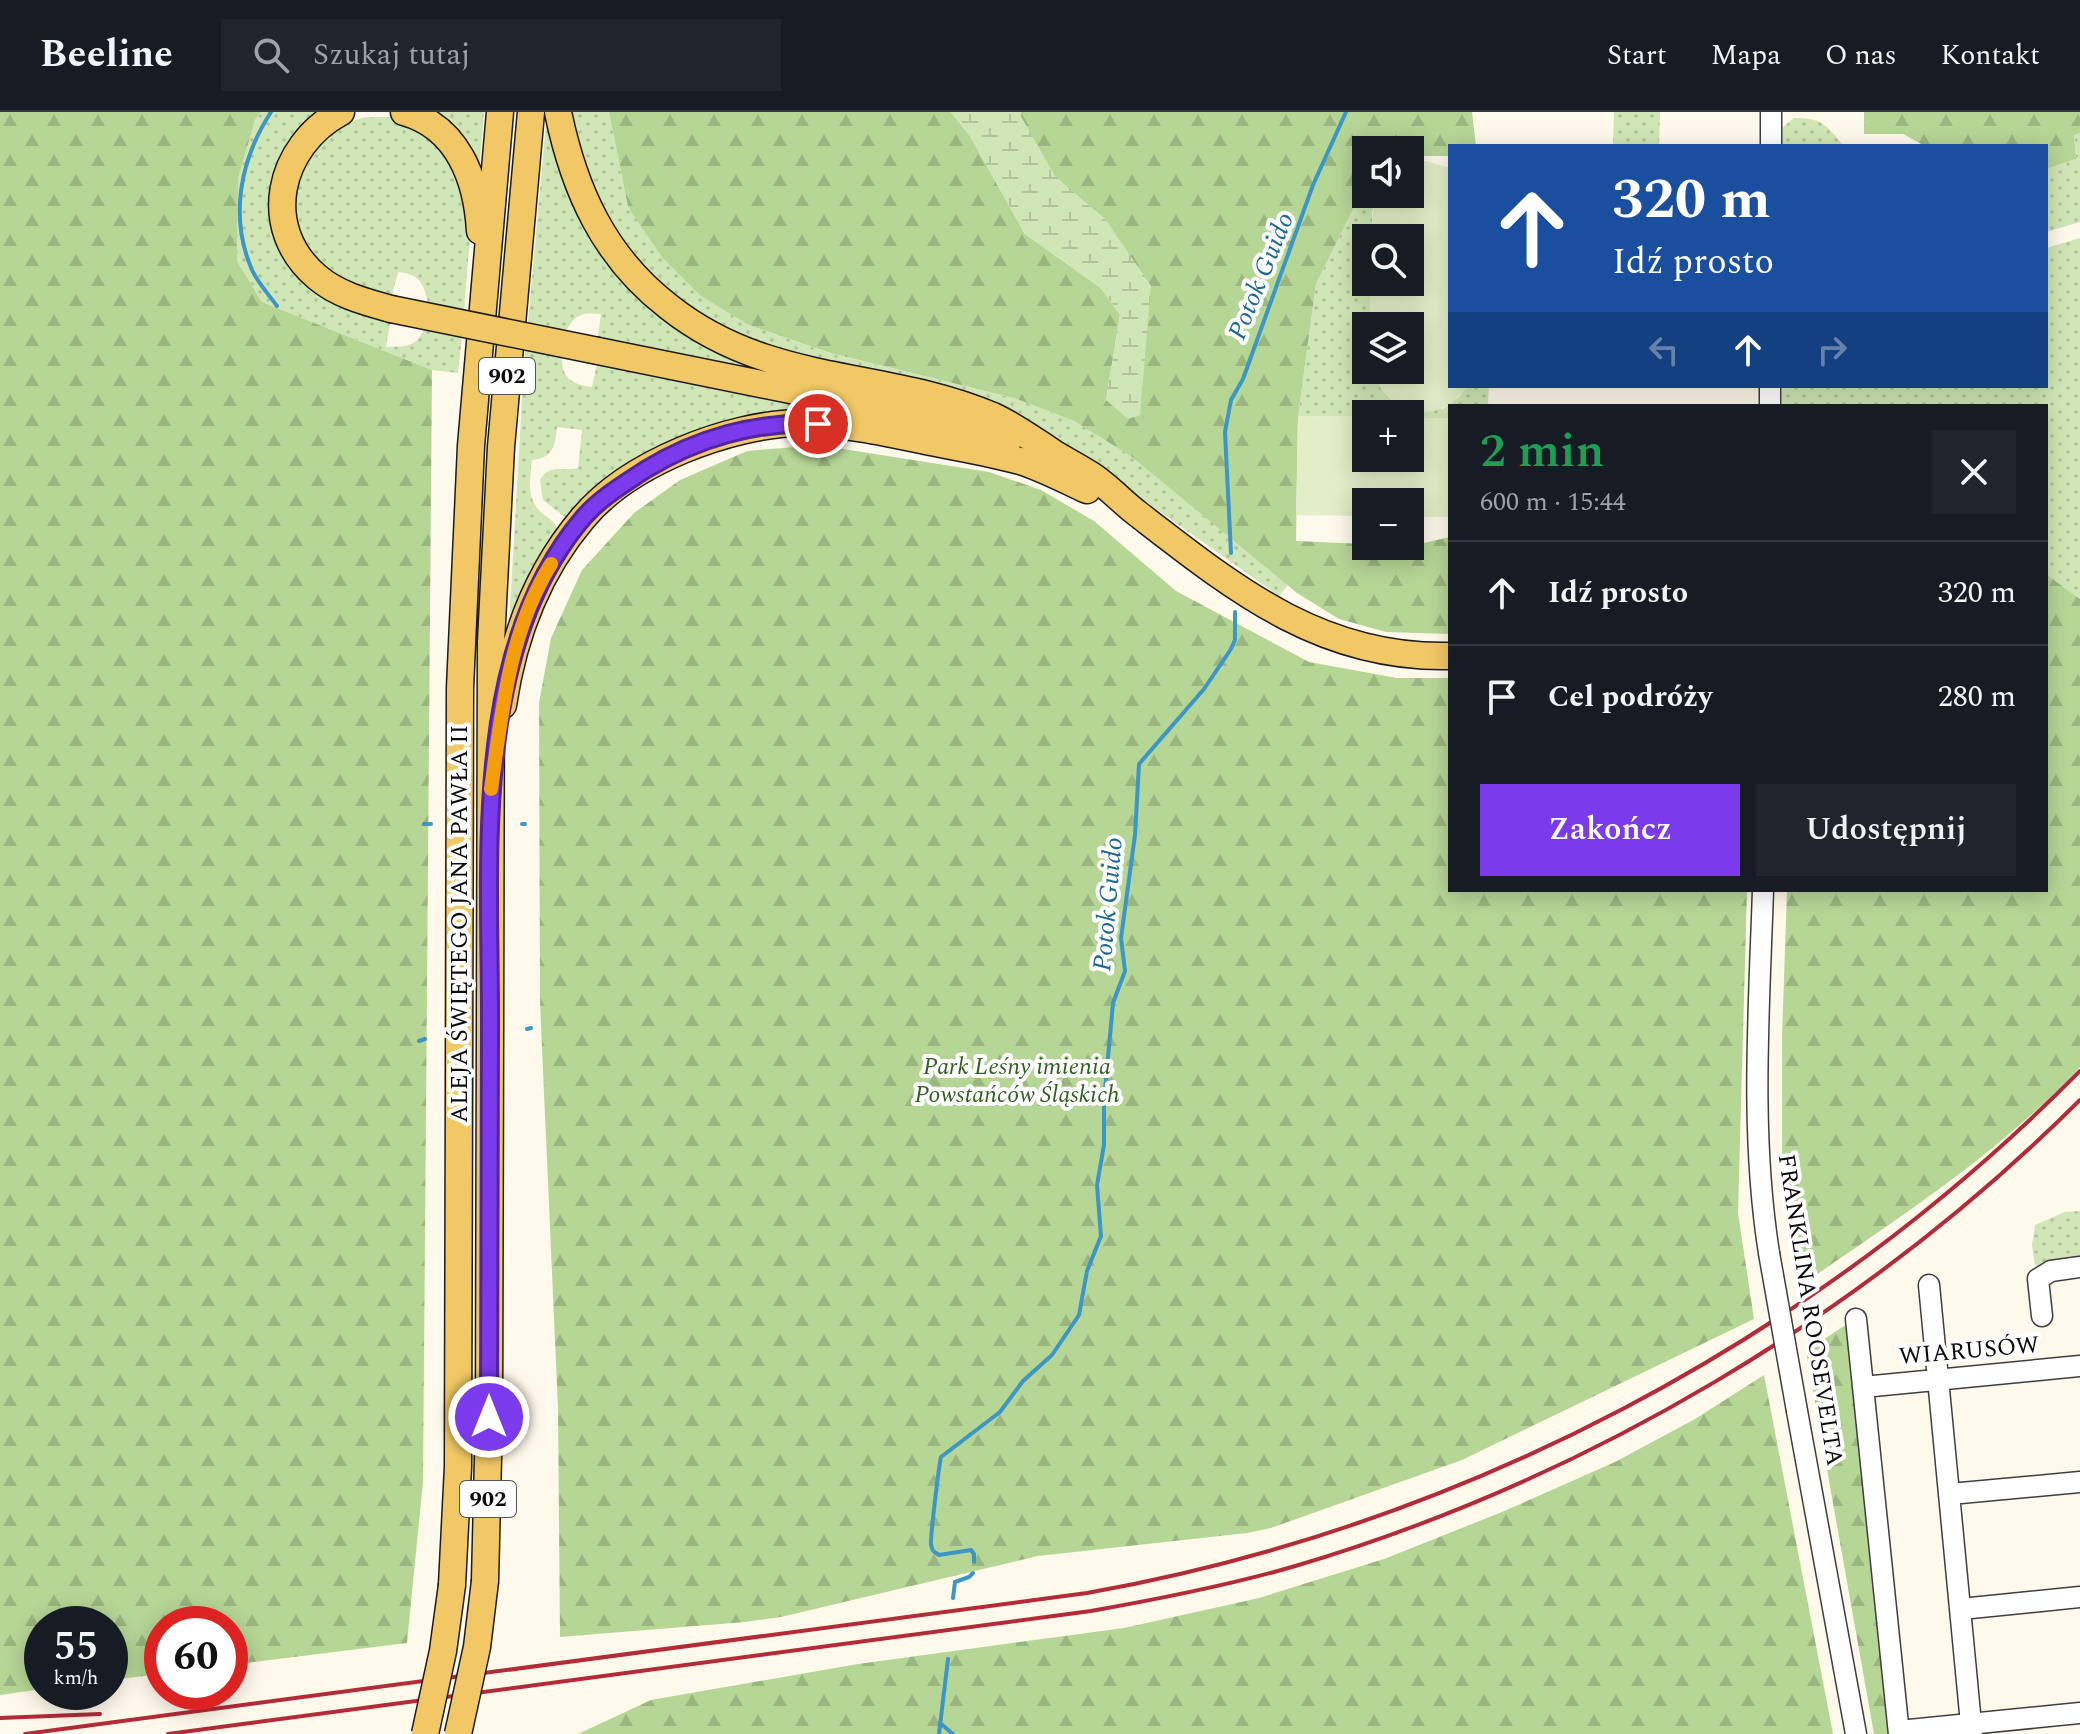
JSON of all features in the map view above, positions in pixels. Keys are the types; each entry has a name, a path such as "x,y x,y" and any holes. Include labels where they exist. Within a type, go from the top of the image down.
{"main road":[{"path":"341,112 316,127 292,159 283,194 285,226 296,252 316,276 347,295 391,309 952,423 1056,455"},
{"path":"404,112 429,122 446,135 470,174 479,212 483,305"},
{"name":"ALEJA ŚWIĘTEGO JANA PAWŁA II","path":"425,1734 443,1651 452,1585 458,1467 460,688 471,446 500,112"},
{"name":"ALEJA ŚWIĘTEGO JANA PAWŁA II","path":"458,1734 477,1647 485,1581 489,1417 491,642 496,531 531,112"},
{"path":"558,112 567,157 600,230 621,261 648,289 687,321 748,354 774,362 965,405 1017,428 1094,477 1136,513 1248,594 1290,620 1320,634 1381,651 1448,656"},
{"path":"490,792 516,646 524,619 549,567 584,517 607,496 665,458 698,443 729,434 798,423 878,430 1021,462 1136,513"}],"street":[{"path":"1771,112 1771,144"},
{"name":"FRANKLINA ROOSEVELTA","path":"1763,892 1756,1070 1757,1143 1769,1253 1856,1734"},
{"name":"WIARUSÓW","path":"2042,1316 2038,1279 2051,1271 2080,1267"},
{"path":"1929,1285 1972,1729"},
{"path":"1856,1319 1899,1733 1972,1729 2080,1713"},
{"name":"WIARUSÓW","path":"1863,1387 2080,1366"},
{"path":"1950,1494 2080,1482"},
{"path":"1961,1609 2080,1597"}],"green space":[{"path":"0,112 261,112 255,120 238,179 237,261 262,302 432,370 423,1482 407,1643 248,1663 248,1606 144,1606 144,1676 128,1678 128,1606 24,1606 24,1692 0,1695"},
{"path":"261,112 320,112 276,230 391,318 386,347 413,343 424,329 462,336 458,373 432,370 262,302 237,261 238,179 255,120"},
{"path":"427,112 484,112 479,171"},
{"path":"547,112 589,225 747,360 744,371 597,342 601,314 580,316 572,321 566,332 528,322"},
{"path":"565,112 609,112 628,208 749,325 829,353 1014,398 1074,421 1131,455 1288,585 1279,596 1101,470 781,357 676,304 609,231"},
{"path":"609,112 951,112 970,136 1025,234 1101,288 1120,315 1106,400 1140,415 1106,220 1055,177 1021,112 1472,112 1476,144 1448,144 1448,156 1424,156 1424,136 1352,136 1354,208 1316,284 1298,416 1296,541 1352,543 1352,560 1424,560 1424,543 1448,537 1448,634 1386,632 1339,619 1297,593 1131,456 1074,421 1014,398 830,353 749,325 701,296 662,257 628,207"},
{"path":"951,112 1021,112 1055,176 1106,220 1151,286 1140,415 1128,419 1106,400 1120,315 1101,288 1025,234 970,136"},
{"path":"1614,112 1660,112 1659,144 1613,144"},
{"path":"1864,112 2080,112 2080,133 2074,135 2076,159 2048,168 2048,144 1921,144 1903,134 1864,134"},
{"path":"365,117 396,117 410,121 454,157 471,226 464,310 428,303 425,290 416,277 405,273 398,272 391,299 355,288 315,261 297,230 293,197 308,152 340,125"},
{"path":"1794,118 1812,119 1823,124 1842,144 1780,144 1783,127"},
{"path":"2080,133 2080,222 2048,231 2048,168 2076,159 2074,134"},
{"path":"1424,161 1448,167 1448,388 1465,388 1443,408 1424,412 1424,400 1390,400 1379,386 1424,384 1424,312 1370,312 1371,296 1424,296 1424,224 1372,224 1374,208 1424,208"},
{"path":"1354,208 1373,208 1372,224 1352,224 1352,296 1371,296 1370,312 1352,312 1352,384 1384,384 1422,400 1352,400 1352,417 1298,416 1316,284"},
{"path":"2080,238 2080,599 2048,575 2048,404 1782,404 1782,388 2048,388 2048,247"},
{"path":"525,348 562,355 565,374 573,382 585,386 592,387 598,359 821,405 819,417 768,419 566,518 543,500 540,480 552,470 578,468 582,430 557,427 549,454 532,460 530,487 536,506 558,530 508,642"},
{"path":"1466,388 1489,388 1488,404 1450,404"},
{"path":"1424,401 1443,409 1448,405 1448,418 1424,418"},
{"path":"1298,416 1352,417 1352,472 1424,472 1424,418 1448,418 1448,517 1424,517 1424,488 1352,488 1352,516 1296,515"},
{"name":"Park Leśny imienia Powstańców Śląskich","path":"818,445 989,472 1041,490 1094,521 1176,591 1309,662 1397,678 1448,678 1448,892 1747,892 1738,1213 1754,1319 1462,1460 1271,1528 1038,1556 781,1617 560,1637 558,1408 540,1002 539,703 551,638 582,570 634,513 680,480 747,451"},
{"path":"2048,575 2080,599 2080,1067 1982,1156 1800,1286 1782,1159 1787,892 2048,892"},
{"path":"2080,1211 2080,1261 2035,1266 2032,1245 2035,1225 2065,1212"},
{"path":"1847,1324 1890,1734 1874,1734 1806,1351"},
{"path":"1764,1375 1833,1734 578,1734 651,1700 858,1664 1124,1628 1259,1598 1384,1559 1502,1512 1615,1462 1695,1419"}],"waterway":[{"path":"271,112 260,130 245,169 240,209 241,230 252,270 277,306"},
{"name":"Potok Guido","path":"1231,553 1225,432 1231,400 1243,379 1313,185 1346,112"},
{"name":"Potok Guido","path":"974,1562 971,1550 939,1555 932,1547 941,1457 1000,1412 1023,1381 1052,1355 1079,1315 1087,1271 1101,1236 1097,1185 1104,1145 1104,1101 1113,1003 1125,971 1121,938 1135,835 1139,764 1204,689 1231,649 1235,640 1235,612"},
{"path":"424,824 431,824"},
{"path":"527,1029 531,1028"},
{"path":"419,1041 425,1039"},
{"name":"Potok Guido","path":"953,1598 955,1582 973,1573"},
{"name":"Potok Guido","path":"939,1734 948,1659"},
{"path":"940,1723 953,1734"}],"railway":[{"path":"25,1734 1087,1593 1226,1562 1363,1521 1495,1470 1624,1408 1747,1338 1865,1257 1976,1168 2080,1071"},
{"path":"168,1734 1091,1611 1267,1574 1401,1531 1508,1488 1613,1438 1715,1382 1813,1320 1907,1252 1996,1178 2080,1100"},
{"path":"0,1718 100,1714"}],"slow traffic":[{"path":"491,789 516,646 524,619 551,564"}],"route":[{"path":"489,1417 490,792 507,684 524,619 549,567 584,517 633,478 665,458 698,443 767,426 818,424"}]}
